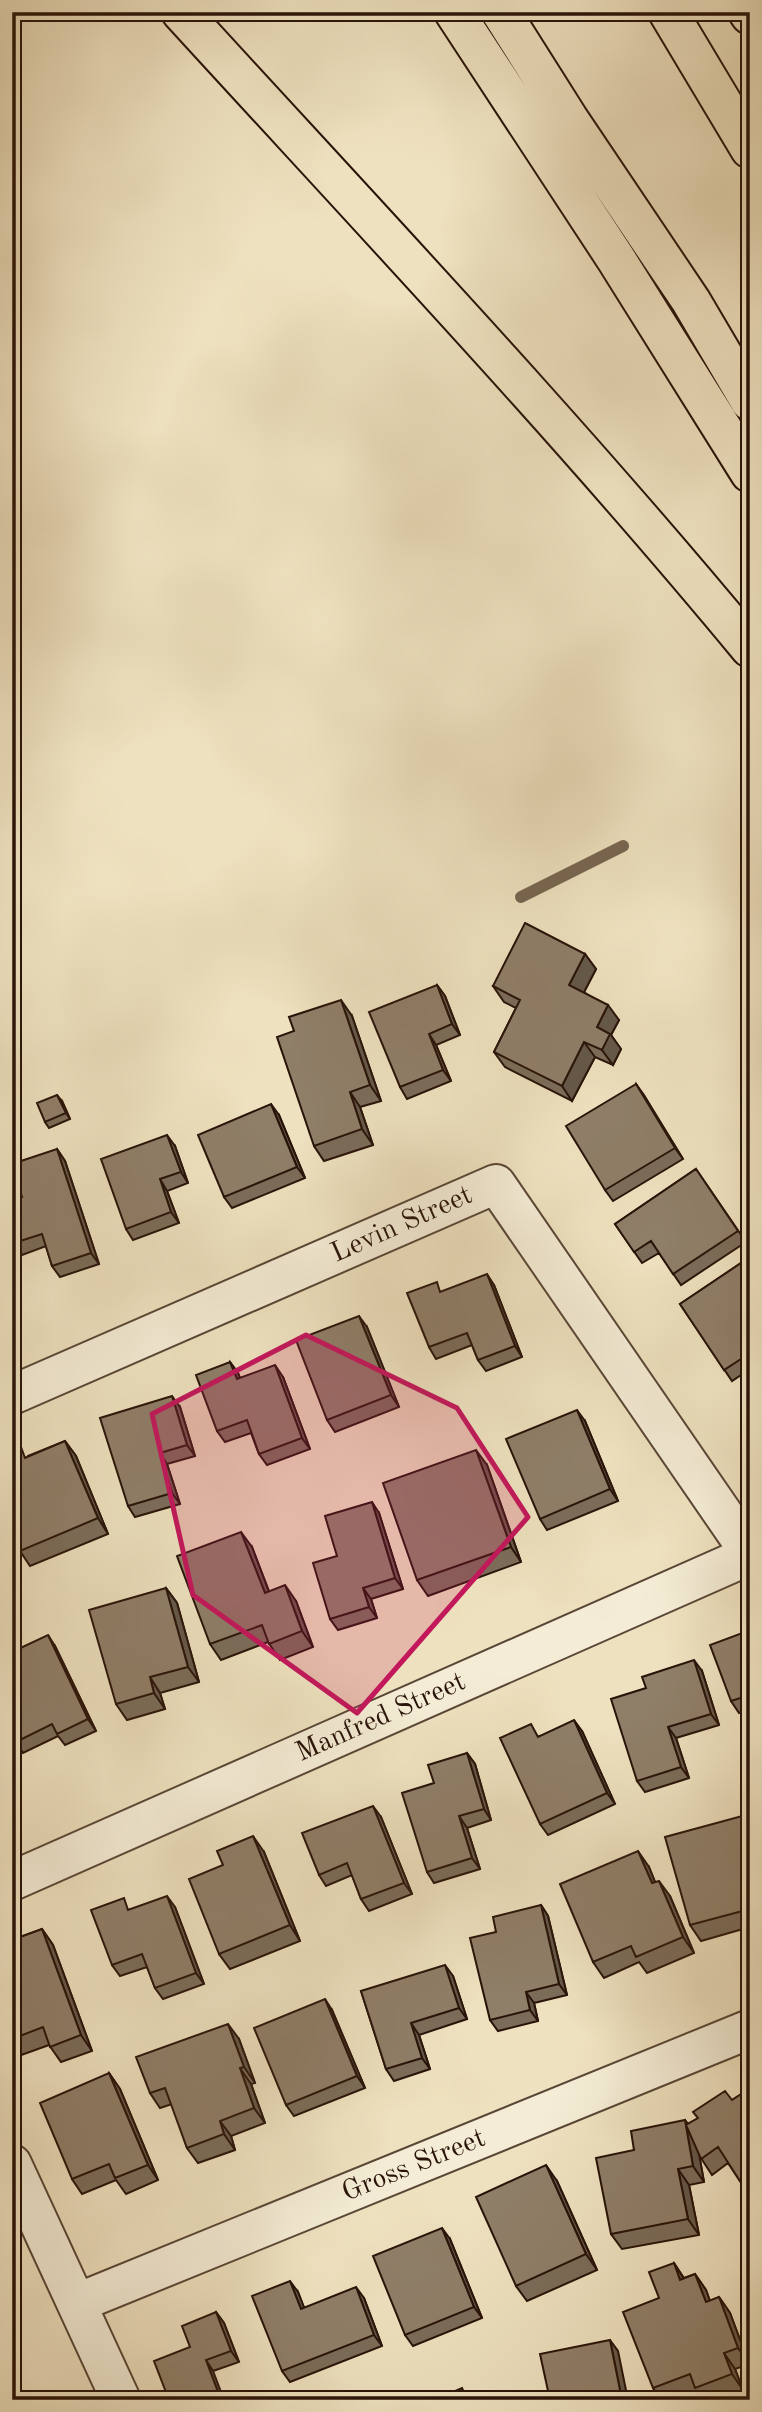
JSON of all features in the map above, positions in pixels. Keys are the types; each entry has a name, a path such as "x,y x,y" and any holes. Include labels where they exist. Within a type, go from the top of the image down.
{"highway":[{"path":"181,12 592,462 750,648"},
{"path":"454,12 616,259 750,473"},
{"path":"501,12 568,118 691,301 750,401"},
{"path":"669,15 750,149"}],"street":[{"name":"Levin Street","path":"12,1395 496,1184 750,1554"},
{"name":"Manfred Street","path":"12,1881 750,1554"},
{"name":"Gross Street","path":"77,2303 750,2029"},
{"path":"12,2164 121,2400"}],"highlighted area":[{"path":"306,1335 457,1408 528,1517 357,1713 193,1595 152,1414"}],"building":[{"path":"525,923 585,954 569,985 608,1005 597,1027 610,1034 602,1050 584,1042 562,1086 494,1052 520,1000 493,986"},
{"path":"437,985 452,1024 429,1034 443,1070 400,1087 369,1012"},
{"path":"341,1000 370,1085 350,1092 362,1129 314,1146 277,1037 294,1031 289,1017"},
{"path":"636,1084 675,1148 605,1190 566,1126"},
{"path":"57,1095 66,1113 45,1122 37,1103"},
{"path":"271,1104 297,1167 224,1197 198,1135"},
{"path":"167,1135 181,1172 160,1179 171,1212 126,1229 101,1159"},
{"path":"57,1149 91,1253 52,1266 42,1234 14,1243 12,1238 12,1200 22,1197 12,1164"},
{"path":"696,1169 738,1231 673,1274 651,1241 634,1252 615,1224"},
{"path":"750,1257 750,1353 724,1370 680,1304"},
{"path":"487,1274 515,1346 478,1360 467,1333 429,1347 407,1293 437,1282 440,1292"},
{"path":"359,1316 391,1395 327,1420 296,1340"},
{"path":"230,1362 237,1379 275,1365 302,1438 259,1454 247,1420 217,1431 196,1375"},
{"path":"750,1380 750,1393 744,1383"},
{"path":"172,1396 187,1445 160,1453 172,1493 128,1506 100,1418"},
{"path":"577,1410 610,1489 540,1519 506,1439"},
{"path":"65,1441 98,1518 20,1551 12,1534 12,1450 21,1447 25,1458"},
{"path":"476,1450 511,1547 417,1580 383,1483"},
{"path":"372,1502 395,1578 363,1588 369,1607 330,1619 313,1563 337,1556 325,1516"},
{"path":"241,1532 265,1593 285,1585 302,1631 269,1644 262,1625 210,1644 177,1556"},
{"path":"166,1588 188,1667 150,1677 154,1693 116,1704 89,1610"},
{"path":"745,1632 750,1642 750,1695 731,1701 710,1645"},
{"path":"48,1635 88,1719 57,1734 52,1724 16,1742 12,1735 12,1652"},
{"path":"694,1660 711,1714 668,1727 681,1767 637,1781 611,1699 646,1688 642,1677"},
{"path":"574,1720 607,1793 540,1824 500,1738 531,1724 538,1737"},
{"path":"467,1753 484,1809 459,1816 472,1858 427,1872 402,1793 434,1783 428,1765"},
{"path":"373,1806 404,1883 361,1899 347,1863 319,1875 302,1833"},
{"path":"746,1815 750,1828 750,1909 690,1925 665,1837"},
{"path":"253,1836 290,1925 219,1954 189,1879 223,1865 217,1851"},
{"path":"638,1851 652,1883 659,1881 683,1937 636,1957 631,1946 593,1962 560,1884"},
{"path":"167,1896 196,1973 155,1988 142,1954 112,1965 91,1910 124,1898 128,1910"},
{"path":"541,1905 559,1984 526,1992 530,2010 490,2020 470,1938 496,1932 493,1917"},
{"path":"42,1929 81,2035 50,2047 43,2027 12,2039 12,1940"},
{"path":"445,1965 459,2008 411,2023 422,2058 386,2069 361,1991"},
{"path":"325,1999 357,2076 286,2105 254,2028"},
{"path":"228,2024 244,2067 240,2068 254,2108 220,2121 224,2134 187,2148 165,2088 150,2093 136,2057"},
{"path":"109,2073 148,2165 115,2178 109,2164 72,2179 40,2103"},
{"path":"749,2089 750,2191 747,2192 718,2147 701,2159 686,2125 698,2118 693,2112 725,2091 732,2100"},
{"path":"685,2120 693,2166 678,2169 688,2219 611,2234 596,2158 634,2150 631,2131"},
{"path":"546,2165 586,2254 516,2286 476,2197"},
{"path":"442,2228 474,2307 405,2335 373,2256"},
{"path":"674,2263 680,2280 695,2274 706,2302 719,2297 738,2348 724,2353 732,2374 695,2388 690,2374 653,2388 623,2312 659,2298 649,2272"},
{"path":"750,2276 750,2301 741,2280"},
{"path":"290,2281 301,2309 356,2287 374,2335 282,2371 252,2296"},
{"path":"216,2312 231,2351 206,2360 221,2400 169,2400 154,2361 190,2347 182,2326"},
{"path":"610,2340 622,2400 550,2400 540,2354"},
{"path":"462,2388 467,2400 434,2400"},
{"path":"501,2391 505,2400 480,2400"}],"waterway":[{"path":"521,897 623,846"}]}
